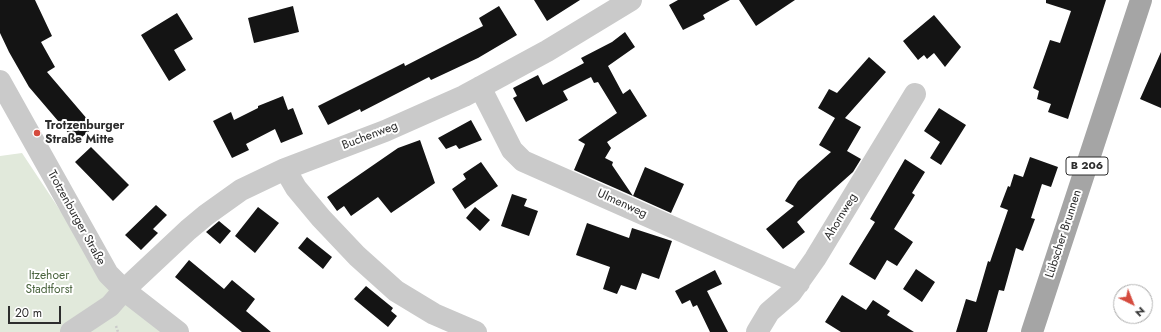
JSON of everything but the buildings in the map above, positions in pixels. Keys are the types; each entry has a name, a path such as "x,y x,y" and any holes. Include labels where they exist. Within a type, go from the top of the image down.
{"main road":[{"name":"Lübscher Brunnen","path":"1032,332 1141,0"}],"street":[{"name":"Buchenweg","path":"71,332 110,306 124,290 206,215 242,190 285,169 385,131 480,87 547,51 631,0"},
{"name":"Trotzenburger Straße","path":"0,81 101,264 108,274 124,290 178,332"},
{"name":"Ulmenweg","path":"480,87 512,150 523,161 799,283"},
{"name":"Ahornweg","path":"757,332 770,312 799,283 915,94"},
{"path":"285,169 296,188 321,218 357,256 396,291 434,314 476,332"}],"green space":[{"name":"Itzehoer Stadtforst","path":"22,153 105,278 173,332 0,332 0,156"}],"place":[{"name":"Trotzenburger Straße Mitte","path":"37,133"}]}
